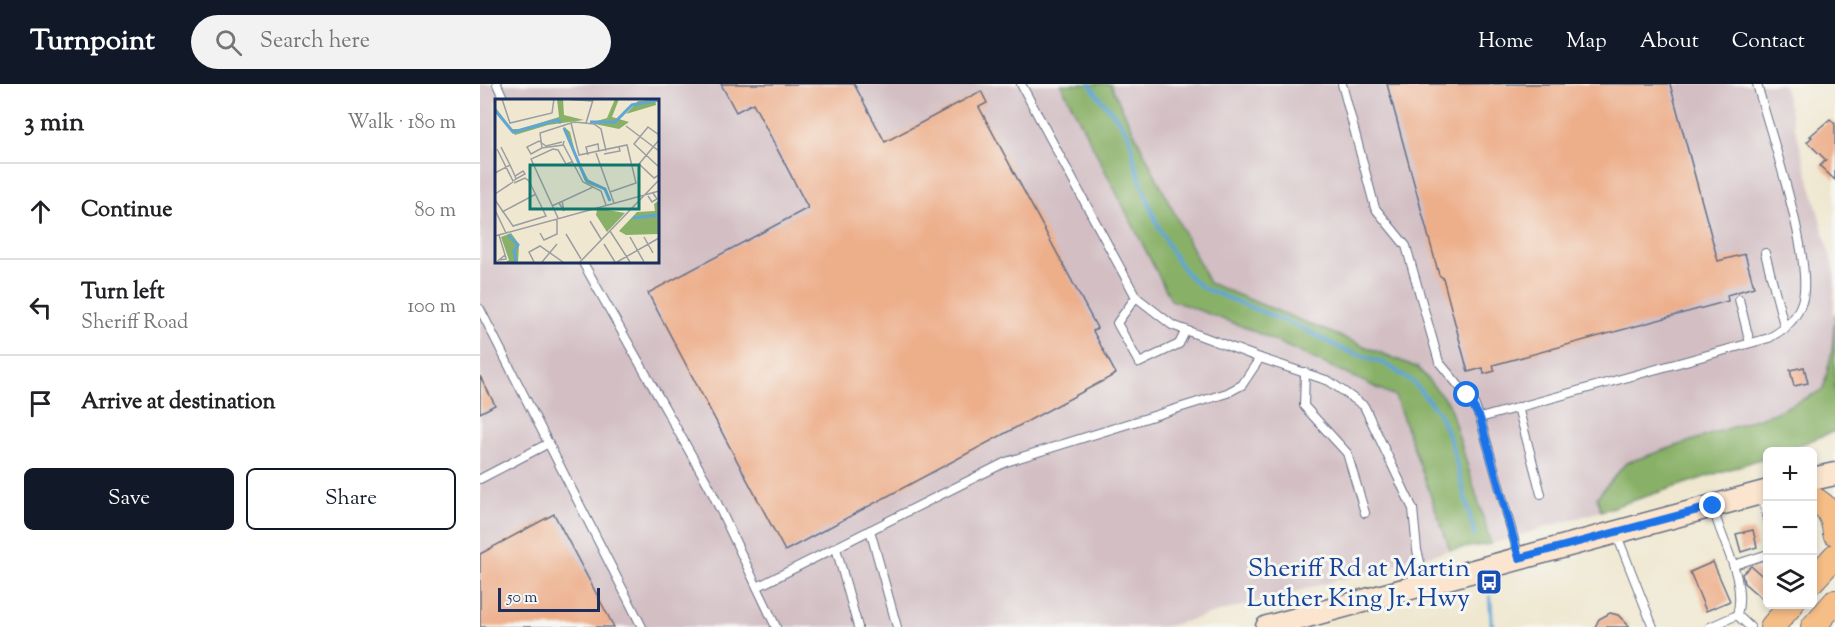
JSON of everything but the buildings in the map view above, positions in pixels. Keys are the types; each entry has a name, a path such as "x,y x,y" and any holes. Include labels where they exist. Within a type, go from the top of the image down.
{"main road":[{"path":"1817,478 1835,474"},
{"path":"1267,627 1763,493"},
{"path":"1817,500 1824,504 1834,520 1835,533"},
{"path":"1817,576 1835,556"},
{"path":"1813,627 1835,602"},
{"path":"1772,627 1788,609"}],"lane":[{"path":"497,84 504,99"},
{"path":"1021,84 1136,297 1159,317 1186,330 1329,381 1364,406 1413,509 1417,550 1425,584"},
{"path":"1342,84 1375,208 1406,246 1439,363 1474,404 1480,418 1519,558"},
{"path":"1480,418 1769,338 1785,329 1796,316 1802,301 1804,277 1800,246 1757,84"},
{"path":"1765,254 1785,329"},
{"path":"583,262 710,486 776,627"},
{"path":"1136,297 1117,323 1139,363 1179,344 1186,330"},
{"path":"1739,299 1750,344"},
{"path":"480,309 642,627"},
{"path":"757,588 1006,462 1227,393 1242,385 1260,358"},
{"path":"1305,372 1304,406 1347,453 1365,513"},
{"path":"1518,407 1541,494"},
{"path":"480,479 549,443"},
{"path":"1713,506 1718,530 1734,565 1740,604 1737,615"},
{"path":"870,530 897,627"},
{"path":"1615,532 1653,627"},
{"path":"836,548 858,627"},
{"path":"1734,565 1764,555"},
{"path":"1710,627 1737,615"},
{"path":"1737,615 1750,627"}],"shaded area":[{"path":"480,84 1061,84 1171,300 1249,328 1395,396 1450,550 1164,627 480,627"},
{"path":"1110,84 1783,84 1835,274 1832,351 1823,390 1597,497 1601,511 1491,544 1449,404 1418,368 1209,283"}],"green space":[{"path":"1061,84 1110,84 1209,283 1418,368 1449,404 1491,544 1450,550 1395,396 1249,329 1171,300"},
{"path":"1835,314 1835,431 1794,447 1763,447 1763,458 1601,511 1597,497 1626,463 1774,413 1823,390 1832,351"}],"waterway":[{"path":"1090,84 1129,136 1134,160 1160,231 1179,264 1191,277 1203,288 1304,329 1342,349 1384,363 1413,382 1439,413 1451,442 1475,536"},
{"path":"1490,597 1492,627"}],"place":[{"name":"Sheriff Rd at Martin Luther King Jr. Hwy","path":"1489,582"}],"route":[{"path":"1467,395 1480,418 1519,558 1713,506"}]}
